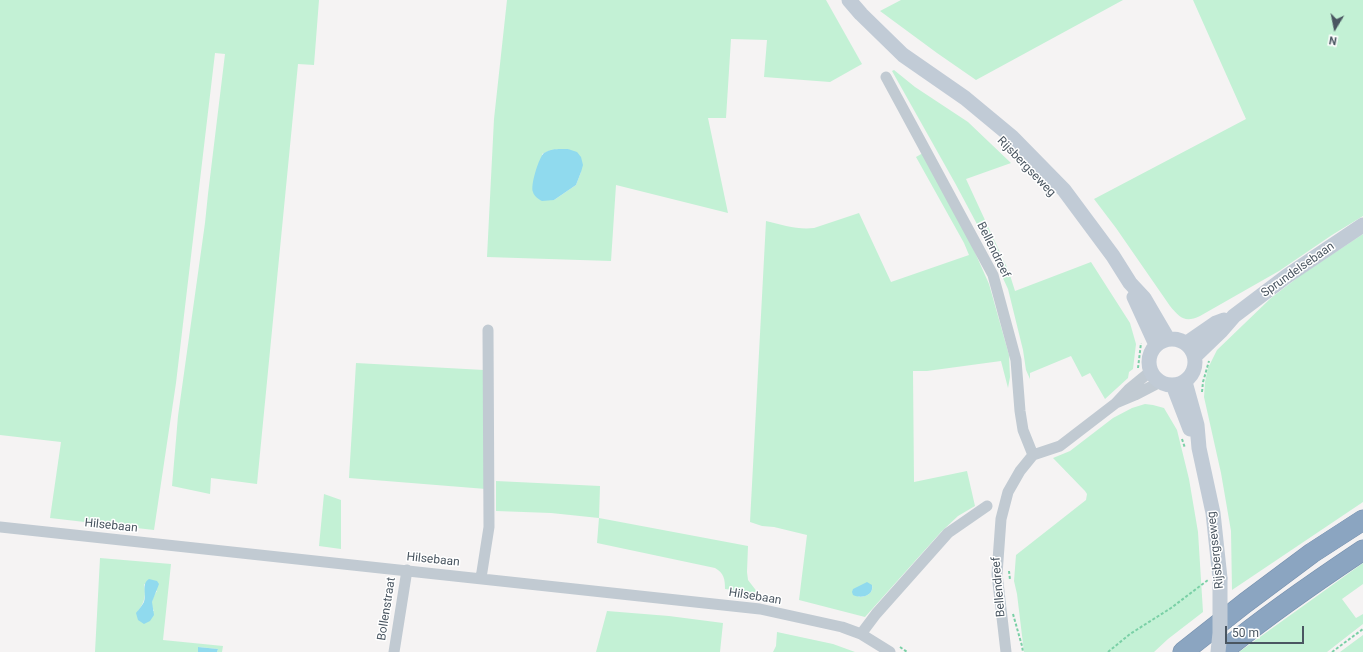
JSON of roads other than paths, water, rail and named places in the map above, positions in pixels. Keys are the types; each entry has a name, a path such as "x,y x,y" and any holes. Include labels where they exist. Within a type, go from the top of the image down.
{"highway":[{"path":"1183,652 1312,553 1363,520"},
{"path":"1222,652 1261,621 1363,550"}],"main road":[{"name":"Rijsbergseweg","path":"849,0 861,14 903,55 965,98 1012,137 1064,190 1113,256 1130,283 1136,303 1162,342"},
{"name":"Sprundelsebaan","path":"1202,358 1206,344 1221,331 1234,316 1287,276 1363,225"},
{"name":"Sprundelsebaan","path":"1186,343 1216,323 1234,316"},
{"path":"1174,338 1186,343 1202,358 1196,363 1190,377 1161,378 1149,357 1162,342 1174,338"},
{"name":"Rijsbergseweg","path":"1161,378 1199,448 1213,513 1215,579 1220,633 1218,652"}],"street":[{"name":"Bellendreef","path":"886,77 993,275 1016,360 1023,430 1033,455 1020,471 1008,492 1001,519 997,574 1006,652"},
{"path":"481,578 489,528 488,330"},
{"path":"1033,455 1060,446 1116,403 1129,389 1161,378"},
{"path":"861,634 876,614 948,533 987,506"},
{"name":"Hilsebaan","path":"0,527 760,609 842,627 861,634 890,652"},
{"name":"Bollenstraat","path":"394,652 406,570"}],"water":[{"path":"568,149 577,152 581,157 583,165 576,185 554,200 542,201 535,196 532,189 534,178 542,156 550,150"},
{"path":"149,579 157,581 159,584 152,602 154,615 150,621 144,624 138,620 136,613 144,602 145,584"},
{"path":"867,582 872,585 871,592 869,594 860,597 853,595 853,589"},
{"path":"198,647 218,649 217,652 198,652"}]}
